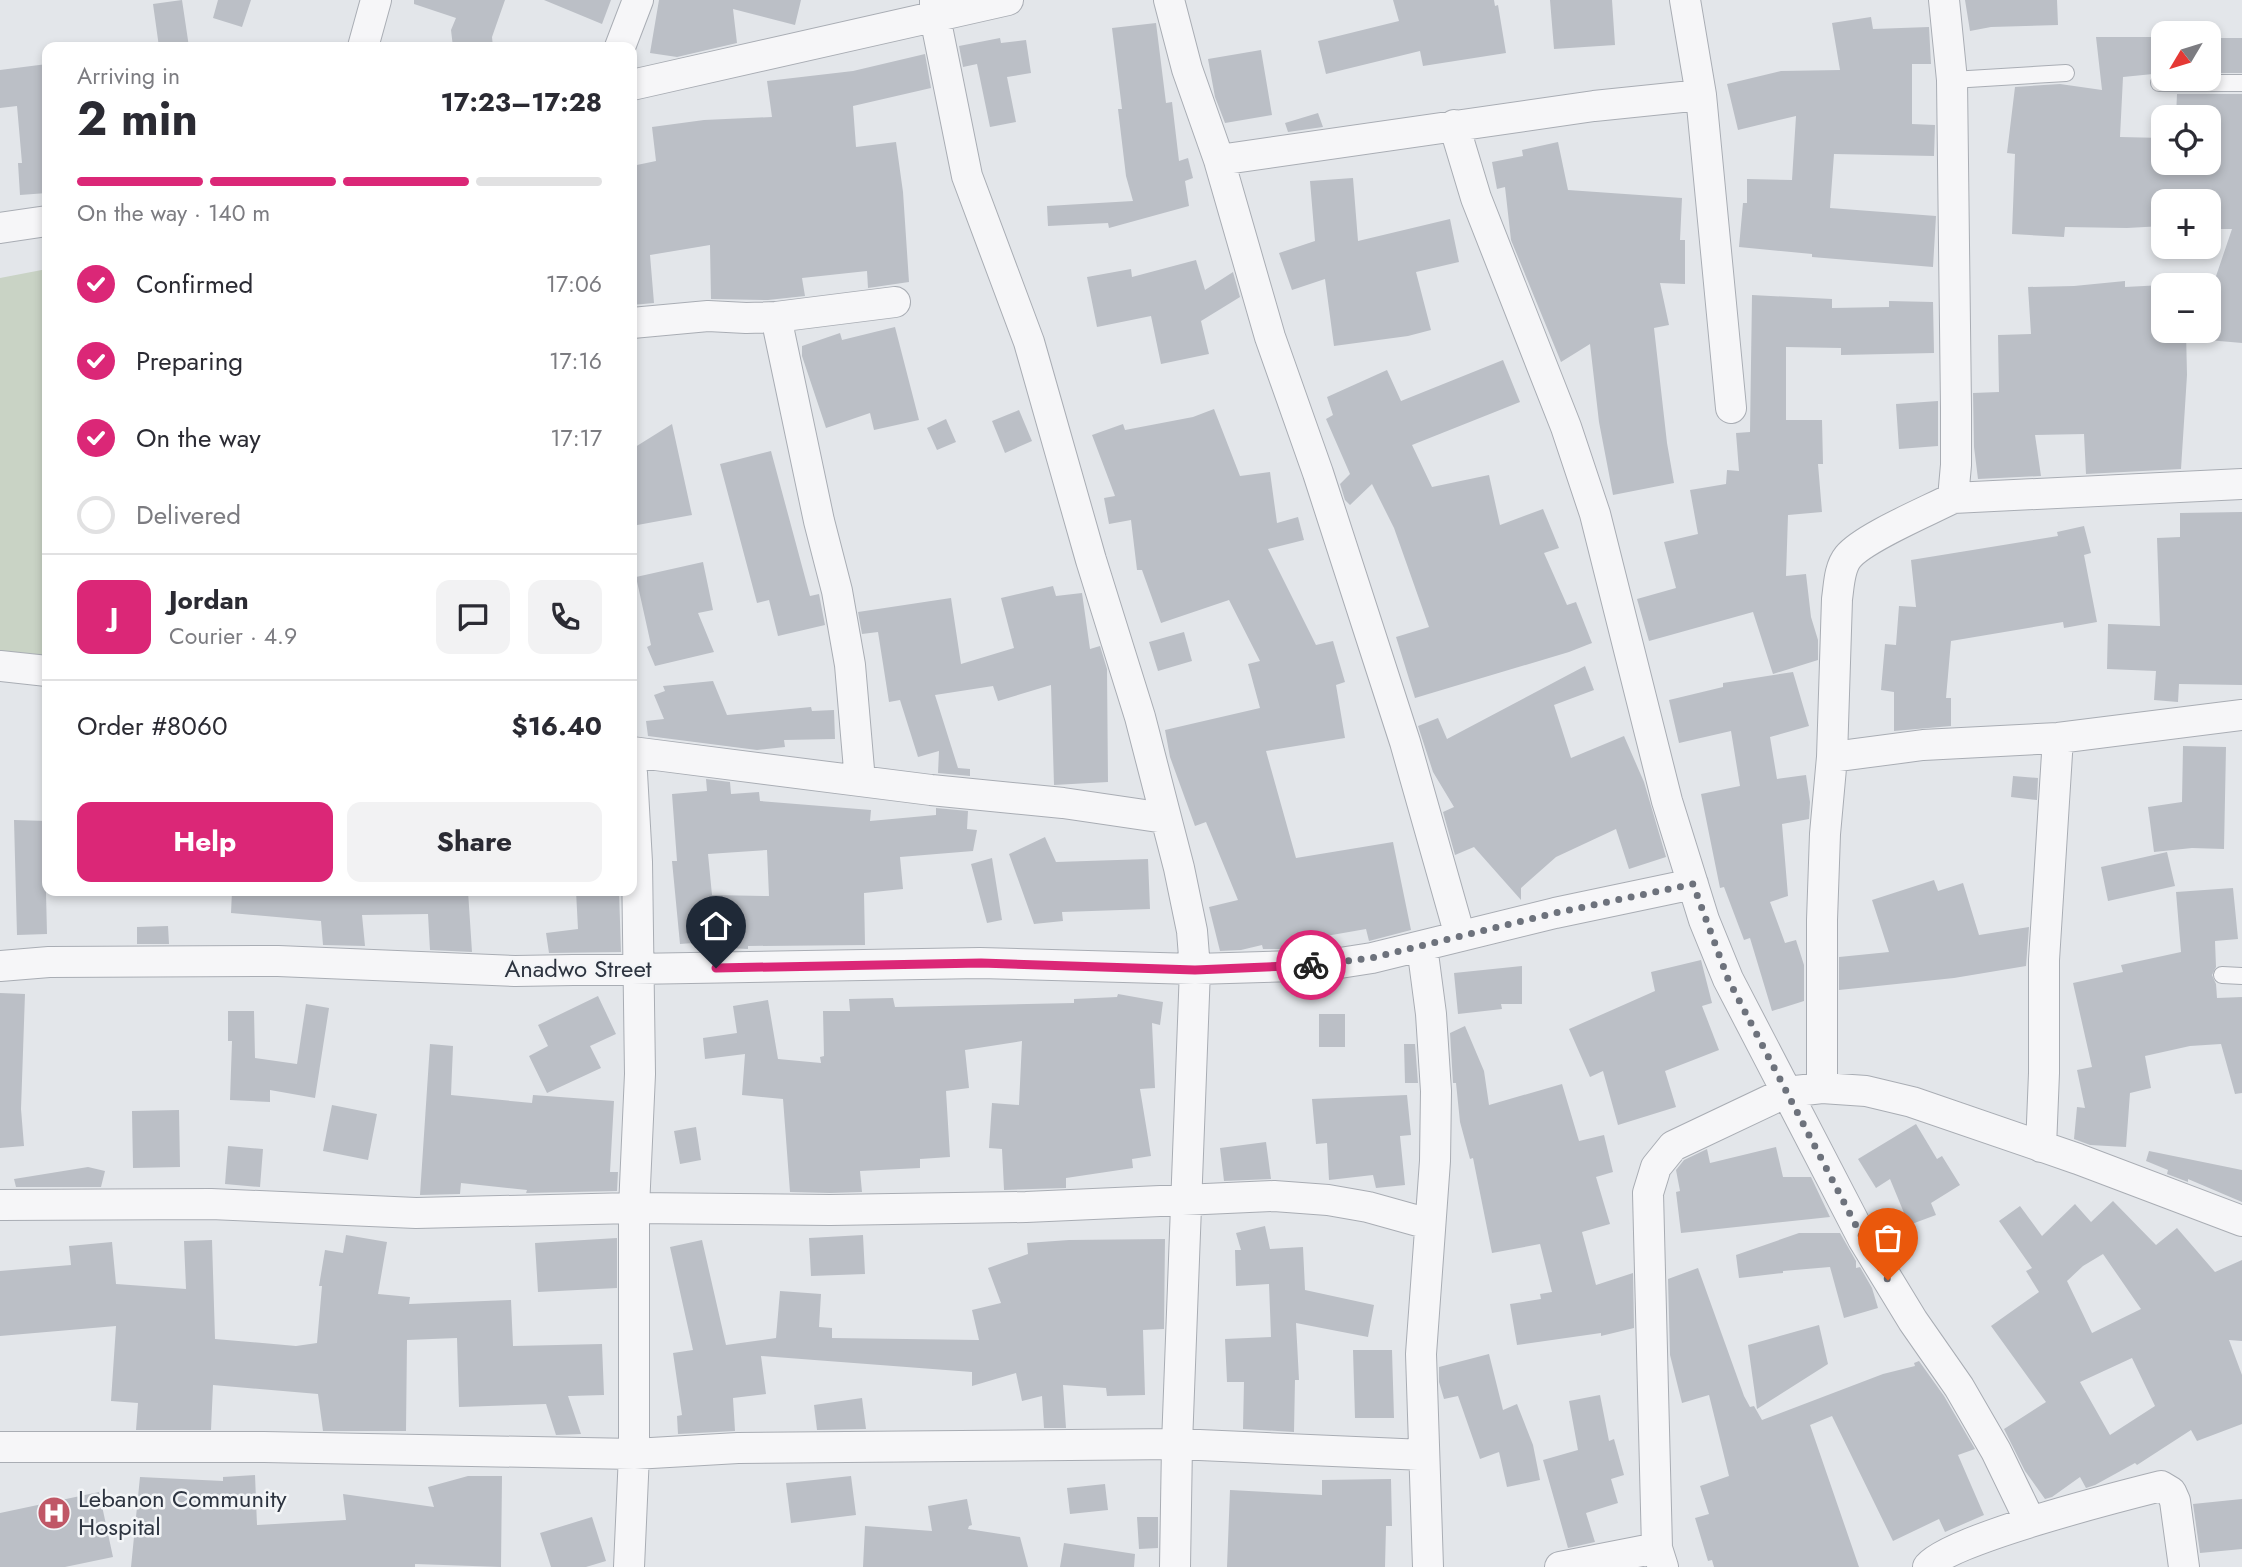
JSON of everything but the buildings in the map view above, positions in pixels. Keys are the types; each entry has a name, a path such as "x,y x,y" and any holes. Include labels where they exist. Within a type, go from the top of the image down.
{"street":[{"path":"364,42 376,0"},
{"path":"622,42 638,0"},
{"path":"637,84 935,9 1008,0"},
{"path":"1169,0 1187,69 1219,160 1270,337 1318,473 1405,742 1460,936"},
{"path":"1685,0 1701,94 1731,408"},
{"path":"1944,0 1952,80 1956,408 1953,498"},
{"path":"935,9 967,176 1029,342 1091,560 1140,717 1179,868 1192,931 1195,970 1185,1199 1175,1567"},
{"path":"1219,160 1454,125 1701,94"},
{"path":"1454,125 1476,198 1566,427 1595,514 1667,801 1693,884 1728,979 1863,1239 1913,1321 1959,1387 1996,1451 2030,1521"},
{"path":"0,228 42,222"},
{"path":"637,323 708,316 776,317 895,302"},
{"path":"776,317 844,628 850,665 860,781"},
{"path":"1822,1088 1823,870 1832,757 1837,599 1846,559 1859,546 1953,498 2242,484"},
{"path":"0,666 42,670"},
{"path":"1832,757 1923,745 2058,738 2242,715"},
{"path":"2041,1147 2044,960 2058,738"},
{"path":"637,752 860,781 1063,803 1165,818"},
{"path":"629,1567 634,1454 634,1208 640,1074 637,862"},
{"name":"Anadwo Street","path":"0,966 49,962 278,961 515,971 981,963 1195,970 1327,965 1372,958 1693,884"},
{"path":"1422,946 1431,1014 1436,1091 1435,1161 1422,1354 1428,1567"},
{"path":"1560,1567 1660,1558 1648,1193 1656,1167 1673,1146 1787,1092 1822,1088 1866,1091 1912,1102 2242,1221"},
{"path":"0,1205 211,1203 416,1213 634,1208 830,1210 1026,1207 1274,1196 1328,1200 1368,1207 1429,1224"},
{"path":"0,1447 264,1447 634,1454 738,1448 1177,1444 1424,1455"},
{"path":"1928,1567 1930,1562 1946,1553 2030,1521 2161,1486 2171,1492 2175,1501 2184,1567"}],"lane":[{"path":"1952,80 2066,73"},
{"path":"2221,83 2242,83"},
{"path":"2222,975 2242,976"}],"green space":[{"path":"42,270 42,655 0,651 0,278"}],"way so far":[{"path":"1311,965 1372,958 1555,913 1693,884 1704,920 1728,979 1863,1239 1888,1280"}],"place":[{"name":"Lebanon Community Hospital","path":"54,1513"}],"route":[{"path":"716,968 981,963 1195,970 1311,965"}]}
